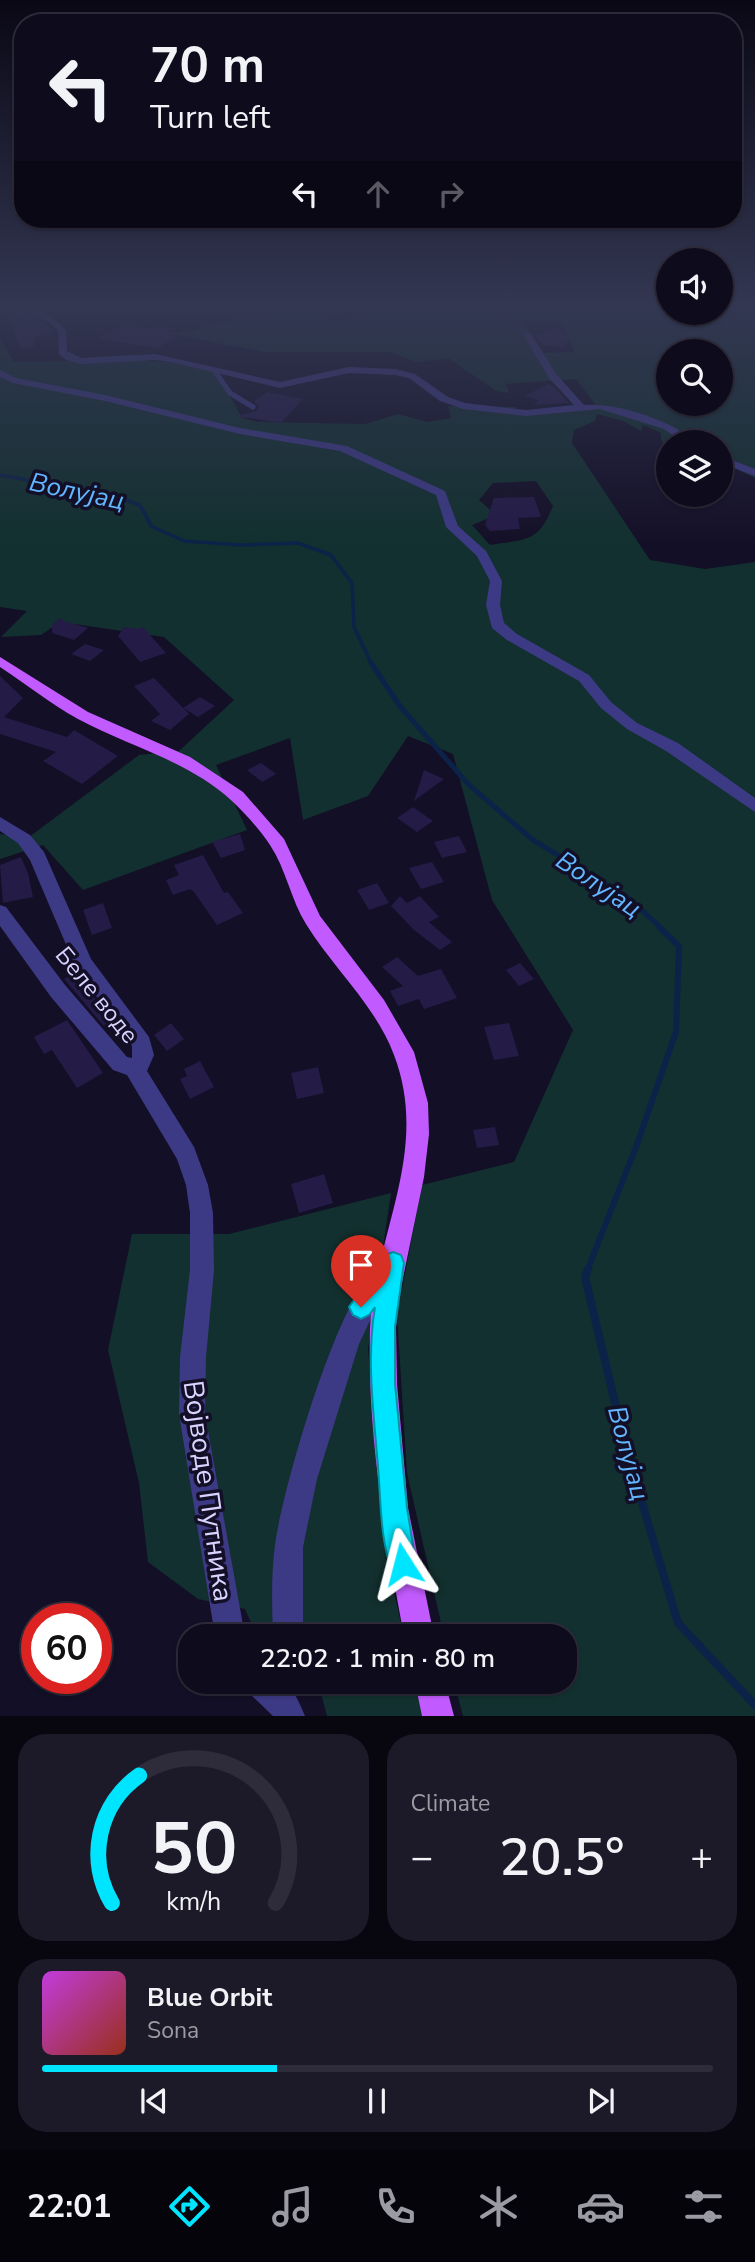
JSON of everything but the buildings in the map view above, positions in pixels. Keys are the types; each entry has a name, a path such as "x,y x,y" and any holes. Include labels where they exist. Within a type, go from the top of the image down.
{"main road":[{"path":"0,662 83,715 166,752 237,796 278,843 324,938 389,1024 404,1052 413,1084 417,1147 383,1327 385,1409 398,1533 417,1624"},
{"path":"433,1694 438,1716"}],"street":[{"path":"39,385 105,398 240,431 343,448 441,493 452,527 482,554 496,581 492,605 497,625 512,637 584,678 606,705 632,726 672,747 755,806"},
{"path":"425,385 444,399 482,411 526,413 601,406 624,411 672,430"},
{"path":"561,385 582,408"},
{"path":"733,465 755,473"},
{"name":"Беле воде","path":"0,823 24,839 38,857 83,963 142,1043 142,1061 134,1068 120,1064 58,992 0,912"},
{"name":"Војводе Путника","path":"134,1068 180,1146 197,1185 203,1248 189,1377 192,1414 228,1624"},
{"path":"288,1624 291,1534 313,1447 347,1336 370,1293 393,1263"}],"lane":[{"path":"224,385 230,393 253,408"}],"green space":[{"path":"0,385 224,385 242,418 258,422 365,424 398,414 428,422 451,418 448,406 515,407 518,415 598,408 581,385 656,385 656,416 733,416 733,385 755,385 755,478 733,468 733,430 656,431 643,425 641,431 623,421 597,414 595,421 574,430 572,443 650,560 705,569 755,562 755,1716 463,1716 457,1694 577,1694 577,1624 441,1624 407,1473 397,1315 422,1185 514,1162 573,1030 492,900 453,754 408,736 368,796 303,820 290,738 216,765 247,830 83,890 43,845 0,859 0,834 29,837 139,755 179,751 234,700 164,637 60,622 41,635 1,637 27,611 0,607","holes":["536,481 553,506 542,527 522,540 490,545 472,525 496,515 479,500 493,483"]},
{"path":"487,385 506,385 509,393 496,391"},
{"path":"391,1193 368,1349 387,1562 401,1624 252,1624 245,1609 198,1599 148,1562 139,1483 108,1350 132,1234 229,1234"},
{"path":"321,1694 418,1694 423,1716 327,1716"}],"waterway":[{"name":"Волујац","path":"0,475 112,495 140,505 151,526 184,541 241,545 298,543 331,555 352,583 354,627 371,663"},
{"name":"Волујац","path":"371,663 399,705 468,784 533,840 630,899 661,928"},
{"name":"Волујац","path":"587,1271 636,1147 676,1032 679,946 659,927"},
{"name":"Волујац","path":"588,1269 585,1277 626,1449 678,1623 755,1705"}],"route":[{"path":"361,1307 393,1263 383,1327 384,1384 394,1508 403,1564"}]}
